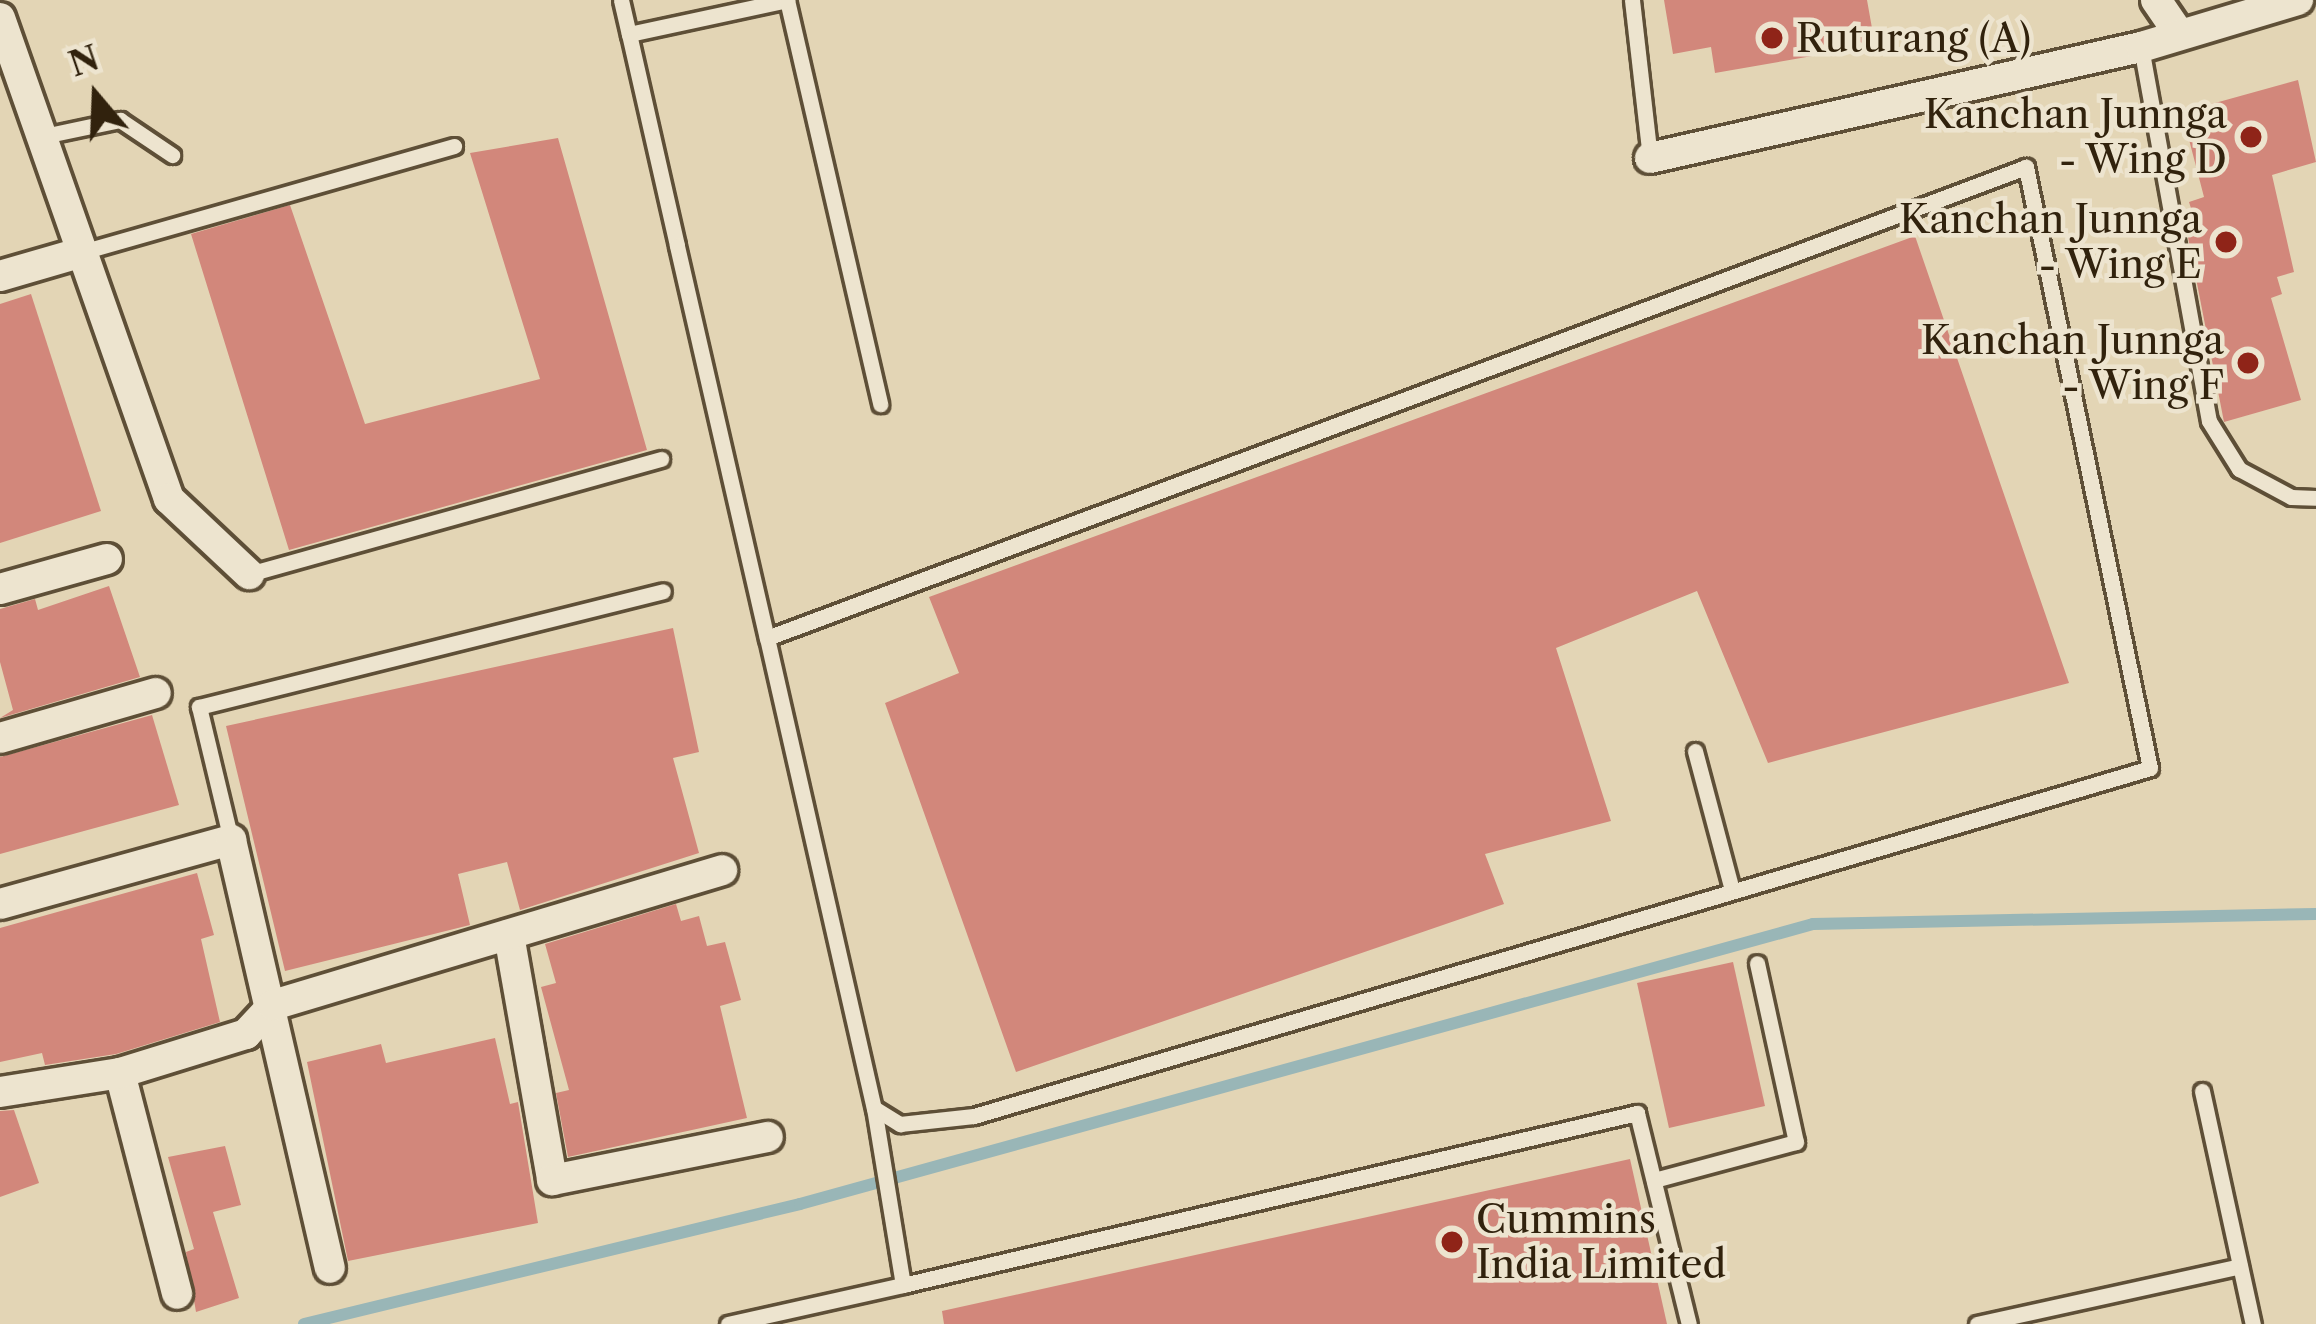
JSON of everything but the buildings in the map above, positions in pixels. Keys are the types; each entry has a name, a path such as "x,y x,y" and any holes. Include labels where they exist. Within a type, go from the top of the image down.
{"street":[{"path":"2156,0 2180,35"},
{"path":"1650,158 2140,47 2298,0"},
{"path":"0,18 36,138 170,500 249,574"},
{"path":"0,276 79,253"},
{"path":"0,589 107,559"},
{"path":"0,738 156,693"},
{"path":"0,904 231,840 273,1005 330,1268"},
{"path":"0,1092 120,1072 246,1034 273,1005 722,870"},
{"path":"508,935 552,1180 768,1137"},
{"path":"120,1072 177,1294"}],"lane":[{"path":"621,0 874,1108 903,1285"},
{"path":"628,34 787,0 880,404"},
{"path":"1632,0 1650,158"},
{"path":"2140,47 2209,421 2240,469 2291,497 2316,498"},
{"path":"36,138 120,120 172,154"},
{"path":"79,253 454,146"},
{"path":"766,638 2026,166 2150,768 974,1116 900,1124 874,1108"},
{"path":"249,574 661,459"},
{"path":"231,840 199,706 663,591"},
{"path":"1695,752 1732,890"},
{"path":"1654,1180 1796,1142 1757,963"},
{"path":"2202,1090 2253,1324"},
{"path":"728,1324 1637,1113 1689,1324"},
{"path":"1977,1324 2240,1266"}],"waterway":[{"path":"304,1324 800,1204 1813,924 2316,914"}],"place":[{"name":"Ruturang (A)","path":"1772,38"},
{"name":"Kanchan Junnga - Wing D","path":"2251,137"},
{"name":"Kanchan Junnga - Wing E","path":"2226,242"},
{"name":"Kanchan Junnga - Wing F","path":"2248,363"},
{"name":"Cummins India Limited","path":"1452,1242"}]}
